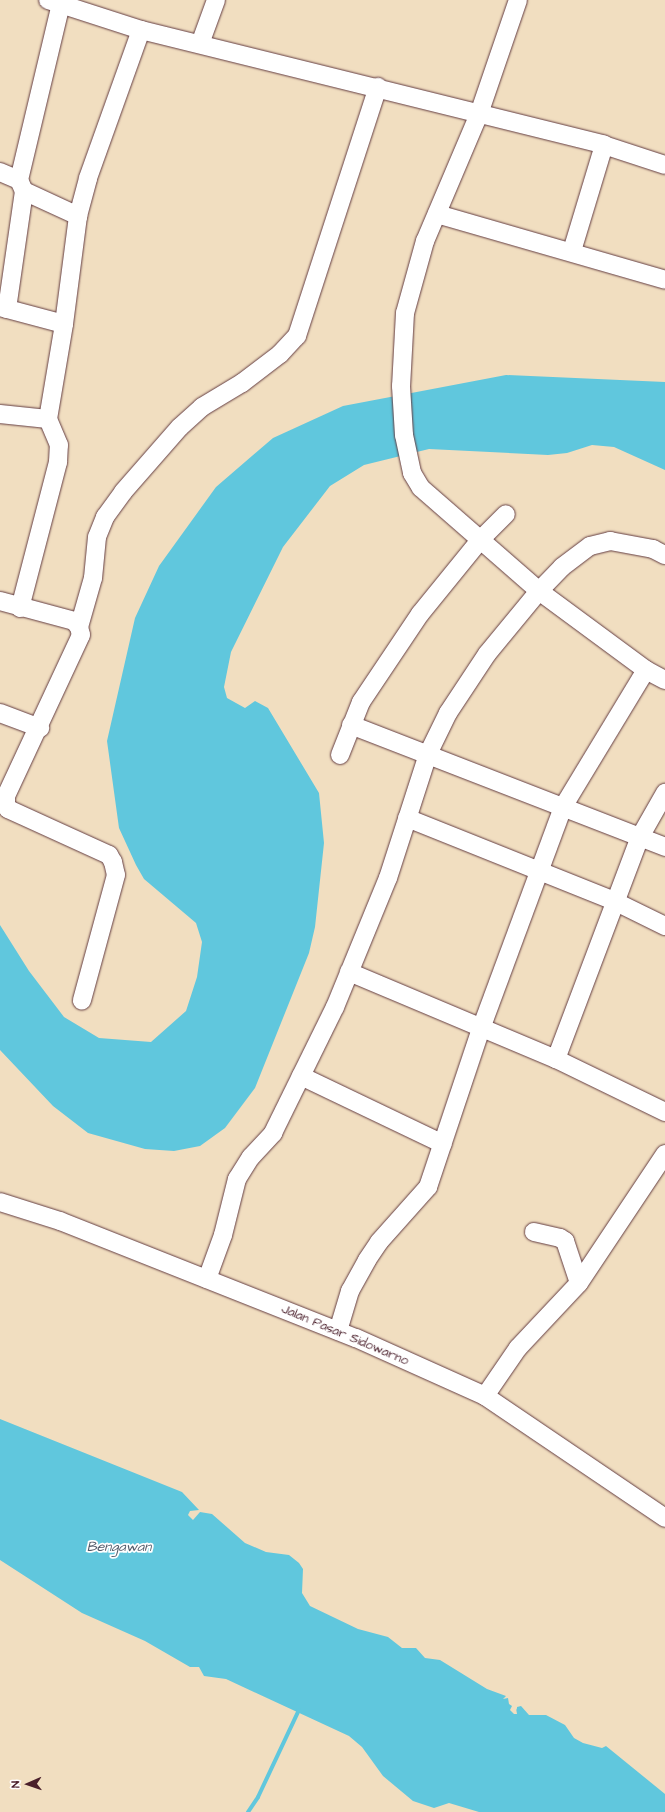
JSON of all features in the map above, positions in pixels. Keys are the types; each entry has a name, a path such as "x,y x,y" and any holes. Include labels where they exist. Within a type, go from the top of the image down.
{"street":[{"path":"200,44 216,0"},
{"path":"518,0 480,114 425,241 405,313 400,386 404,435 412,473 421,488 481,539 539,592 646,670 665,680"},
{"path":"64,324 4,308 21,185 55,2 141,30 378,87 604,145 665,165"},
{"path":"20,608 58,462 59,445 48,419 64,324 78,216 88,178 141,30"},
{"path":"82,1000 116,875 109,855 8,809 6,796 40,728 80,635 79,627 93,578 97,537 105,517 123,492 180,427 202,407 247,379 280,354 297,336 378,87"},
{"path":"572,251 604,145"},
{"path":"0,172 78,216"},
{"path":"437,214 572,251 665,280"},
{"path":"0,414 48,419"},
{"path":"340,754 361,702 420,614 481,539 506,514"},
{"path":"207,1279 223,1235 237,1179 251,1157 273,1133 349,972 388,878 428,754 448,713 487,654 539,592 562,567 590,546 610,541 653,549 665,555"},
{"path":"0,601 20,608 74,620 79,627"},
{"path":"338,1331 350,1291 378,1242 428,1187 482,1026 540,873 562,807 646,670"},
{"path":"0,712 40,728"},
{"path":"351,725 665,847"},
{"path":"556,1059 614,901 640,837 665,793"},
{"path":"407,818 540,873 614,901 665,926"},
{"path":"349,972 482,1026 556,1059 665,1112"},
{"path":"301,1076 443,1144"},
{"path":"486,1396 518,1348 579,1283 665,1154"},
{"name":"Jalan Pasar Sidowarno","path":"0,1202 60,1220 338,1331 486,1396 665,1518"},
{"path":"534,1232 560,1238 565,1241 579,1283"}],"water":[{"path":"506,375 665,382 665,470 614,447 592,445 567,453 548,455 429,449 364,465 330,486 283,547 231,652 224,687 227,698 245,708 255,701 268,708 319,793 324,843 315,927 309,953 255,1088 225,1128 200,1146 174,1151 145,1149 88,1133 53,1106 0,1050 0,925 29,971 64,1017 99,1038 151,1042 186,1011 197,977 202,942 196,923 144,879 136,865 119,828 107,741 135,618 159,566 216,487 273,438 343,406"},
{"name":"Bengawan","path":"0,1419 182,1492 199,1510 190,1511 188,1515 193,1520 200,1512 212,1514 245,1543 266,1552 289,1555 299,1563 303,1569 302,1593 310,1606 358,1629 388,1637 402,1648 416,1648 425,1658 440,1660 487,1689 506,1696 503,1699 508,1698 509,1704 512,1706 510,1710 514,1714 517,1714 516,1708 517,1710 517,1707 521,1706 529,1715 546,1715 565,1725 574,1738 583,1743 602,1748 606,1746 665,1794 665,1812 479,1812 449,1803 434,1808 413,1801 383,1776 362,1747 349,1736 226,1679 204,1676 199,1667 190,1667 145,1641 82,1613 0,1560"}],"waterway":[{"path":"248,1812 258,1797 299,1710"}]}
